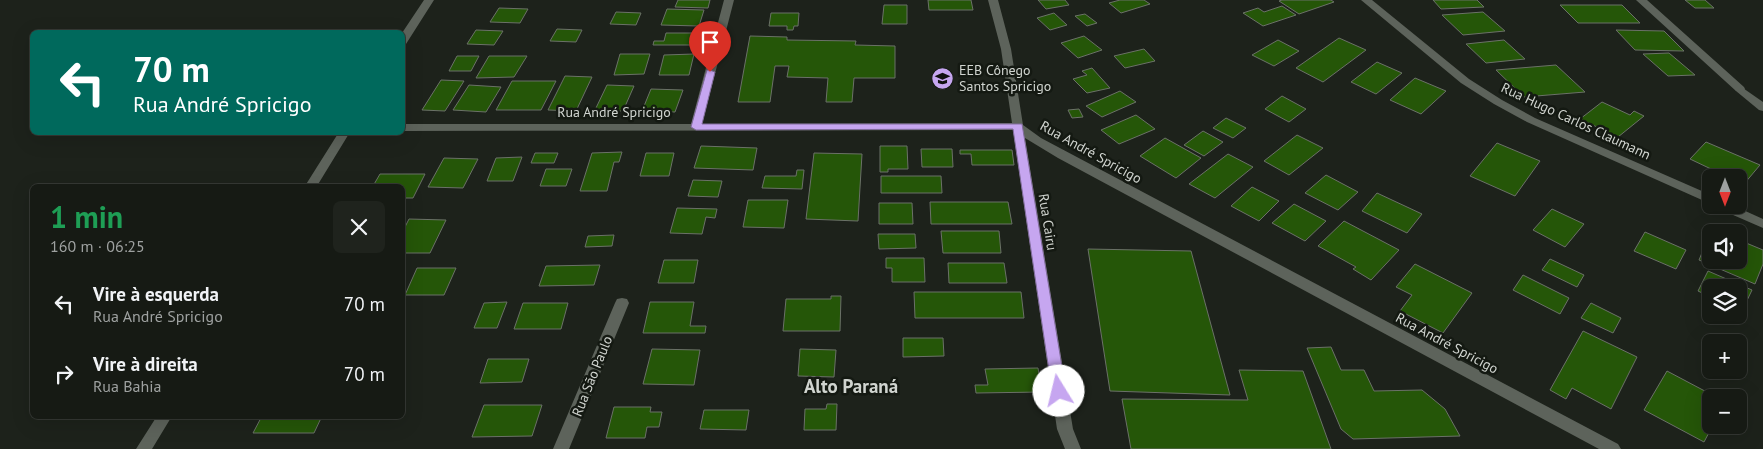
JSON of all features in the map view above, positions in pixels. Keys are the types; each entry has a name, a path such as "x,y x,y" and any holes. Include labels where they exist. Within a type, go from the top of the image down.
{"street":[{"path":"405,37 429,0"},
{"path":"696,127 729,0"},
{"name":"Rua Cairu","path":"993,0 1006,49 1065,429 1073,449"},
{"name":"Rua Hugo Carlos Claumann","path":"1366,0 1465,81 1498,102 1531,120 1702,196"},
{"path":"1641,0 1763,108"},
{"name":"Rua André Spricigo","path":"405,128 1018,126 1038,141 1071,160 1613,449"},
{"path":"312,184 343,135"},
{"path":"1741,214 1763,224"},
{"name":"Rua São Paulo","path":"561,449 622,303"},
{"path":"144,449 163,419"}],"building":[{"path":"678,0 710,0 708,8 675,7"},
{"path":"928,0 971,0 973,10 929,10"},
{"path":"1038,0 1065,0 1069,5 1046,9"},
{"path":"1120,0 1144,0 1150,4 1121,13 1109,3"},
{"path":"1331,0 1334,2 1299,14 1279,1"},
{"path":"1433,0 1477,0 1484,7 1441,9"},
{"path":"1685,0 1705,0 1714,8 1695,8"},
{"path":"884,5 907,5 907,24 882,24"},
{"path":"1560,5 1622,5 1640,23 1578,23"},
{"path":"1282,6 1296,15 1263,26 1243,13 1258,8 1264,12"},
{"path":"499,8 528,9 520,23 490,22"},
{"path":"667,9 704,10 699,26 661,25"},
{"path":"616,12 641,13 636,25 610,24"},
{"path":"1483,12 1505,31 1463,35 1442,15"},
{"path":"771,13 799,13 798,26 794,26 793,30 787,30 787,26 769,26"},
{"path":"1054,13 1067,25 1050,30 1037,18"},
{"path":"1085,14 1097,23 1087,26 1075,16"},
{"path":"557,29 582,30 576,42 550,41"},
{"path":"476,30 503,31 494,45 467,44"},
{"path":"1616,30 1664,31 1684,51 1635,50"},
{"path":"666,33 700,33 698,45 653,45 654,41 664,41"},
{"path":"750,36 787,37 787,40 856,41 855,45 895,46 895,78 854,78 852,102 826,102 828,78 787,77 789,66 775,66 770,102 738,102"},
{"path":"1084,36 1102,50 1078,58 1061,43"},
{"path":"1339,38 1366,50 1323,82 1296,68"},
{"path":"1278,40 1299,51 1274,66 1252,55"},
{"path":"1504,40 1525,59 1486,63 1466,44"},
{"path":"1144,49 1155,61 1125,68 1114,56"},
{"path":"1669,53 1695,75 1668,76 1643,54"},
{"path":"620,54 650,54 644,74 614,75"},
{"path":"694,54 689,75 659,75 664,55"},
{"path":"457,56 479,56 471,71 449,71"},
{"path":"489,56 527,56 514,77 476,78"},
{"path":"1377,62 1402,73 1376,94 1351,82"},
{"path":"1556,65 1585,92 1524,97 1496,70"},
{"path":"1092,68 1110,88 1087,93 1073,79 1087,75 1082,71"},
{"path":"565,76 592,77 576,111 548,110"},
{"path":"1415,78 1446,91 1421,114 1390,100"},
{"path":"441,80 464,81 445,111 422,110"},
{"path":"512,81 556,81 541,110 496,110"},
{"path":"469,85 501,87 486,112 453,110"},
{"path":"607,85 634,86 623,111 595,110"},
{"path":"651,89 683,90 675,112 642,111"},
{"path":"1120,91 1136,102 1102,117 1086,106"},
{"path":"1282,96 1306,109 1289,122 1265,109"},
{"path":"1602,102 1630,115 1634,111 1644,116 1618,137 1580,119"},
{"path":"1079,109 1083,117 1072,118 1068,110"},
{"path":"1136,115 1155,129 1119,144 1101,130"},
{"path":"1226,118 1246,128 1233,138 1213,128"},
{"path":"1203,131 1223,142 1204,156 1184,145"},
{"path":"1297,135 1323,148 1289,175 1264,161"},
{"path":"1165,138 1201,158 1176,178 1140,156"},
{"path":"1706,142 1760,165 1748,179 1748,169 1711,169 1690,159"},
{"path":"1497,143 1540,161 1515,196 1470,176"},
{"path":"701,146 757,148 753,170 694,168"},
{"path":"880,146 907,146 908,169 888,169 888,172 880,172"},
{"path":"921,149 952,149 953,167 922,167"},
{"path":"960,150 1012,150 1014,165 972,165 971,154 960,154"},
{"path":"622,152 619,162 614,162 607,191 580,191 592,153"},
{"path":"535,153 558,153 554,163 531,163"},
{"path":"646,153 674,153 669,176 640,176"},
{"path":"814,153 862,154 858,221 806,219"},
{"path":"1228,154 1253,167 1215,198 1189,184"},
{"path":"522,157 513,181 487,181 496,158"},
{"path":"444,158 478,159 463,188 428,187"},
{"path":"546,169 572,169 566,186 540,186"},
{"path":"797,170 804,170 802,189 762,188 765,176 796,176"},
{"path":"380,174 425,174 413,198 405,198 405,184 374,184"},
{"path":"1326,175 1358,192 1338,210 1305,193"},
{"path":"881,176 941,176 942,193 881,193"},
{"path":"693,180 722,181 718,197 688,196"},
{"path":"1252,187 1279,201 1259,221 1231,206"},
{"path":"1377,193 1422,214 1407,233 1362,211"},
{"path":"748,200 788,200 784,228 743,227"},
{"path":"930,202 1008,202 1012,224 931,224"},
{"path":"879,203 912,203 913,224 879,224"},
{"path":"1294,204 1326,221 1305,241 1272,223"},
{"path":"677,208 717,209 715,218 706,217 702,234 670,233"},
{"path":"1552,209 1584,224 1565,247 1533,230"},
{"path":"409,219 446,220 430,253 405,253 405,227"},
{"path":"1344,221 1399,250 1371,280 1353,269 1356,267 1318,246"},
{"path":"941,231 999,231 1001,253 943,253"},
{"path":"1645,232 1686,250 1676,269 1634,251"},
{"path":"878,234 915,234 916,248 879,249"},
{"path":"614,235 612,246 585,247 588,236"},
{"path":"1747,243 1763,250 1763,264 1755,284 1720,269 1747,269"},
{"path":"1088,249 1191,251 1230,395 1110,391"},
{"path":"886,258 924,258 925,282 892,282 892,268 886,268"},
{"path":"1550,259 1584,275 1577,287 1542,270"},
{"path":"664,260 698,260 694,283 658,283"},
{"path":"948,263 1004,263 1007,283 949,283"},
{"path":"1415,264 1472,293 1443,333 1400,311 1412,295 1396,287"},
{"path":"600,265 594,285 539,286 546,266"},
{"path":"417,268 456,268 444,295 405,295"},
{"path":"1708,271 1727,279 1704,279"},
{"path":"1523,275 1569,298 1560,314 1513,290"},
{"path":"1702,283 1702,293 1698,291"},
{"path":"1747,288 1752,290 1747,300"},
{"path":"914,292 1021,292 1024,318 915,318"},
{"path":"831,296 841,296 840,331 783,331 786,299 831,299"},
{"path":"507,302 497,328 474,328 484,303"},
{"path":"650,302 694,302 690,326 706,326 705,333 643,333"},
{"path":"523,303 568,303 561,329 514,329"},
{"path":"1591,303 1621,318 1613,333 1581,318"},
{"path":"1583,331 1637,357 1611,409 1572,388 1566,399 1550,390"},
{"path":"903,338 943,338 944,356 903,357"},
{"path":"1331,347 1341,370 1364,370 1374,391 1422,390 1445,409 1460,436 1353,439 1341,429 1307,348"},
{"path":"652,349 700,350 694,385 643,384"},
{"path":"800,349 836,350 834,377 798,376"},
{"path":"488,359 529,359 522,382 480,383"},
{"path":"1038,368 1042,392 976,393 975,385 988,385 985,369"},
{"path":"1239,370 1303,371 1331,449 1131,449 1122,399 1248,400"},
{"path":"1667,371 1702,390 1702,434 1708,434 1704,442 1644,410"},
{"path":"827,404 837,404 836,430 804,430 805,409 826,409"},
{"path":"484,405 542,405 532,436 472,437"},
{"path":"614,407 651,407 650,412 662,412 659,427 647,427 645,438 606,438"},
{"path":"704,410 749,410 746,430 700,429"},
{"path":"260,419 321,419 314,433 253,433"}],"place":[{"name":"EEB Cônego Santos Spricigo","path":"943,78"}],"district":[{"name":"Alto Paraná","path":"851,386"}],"route":[{"path":"710,72 696,127 1018,126 1059,391"}]}
